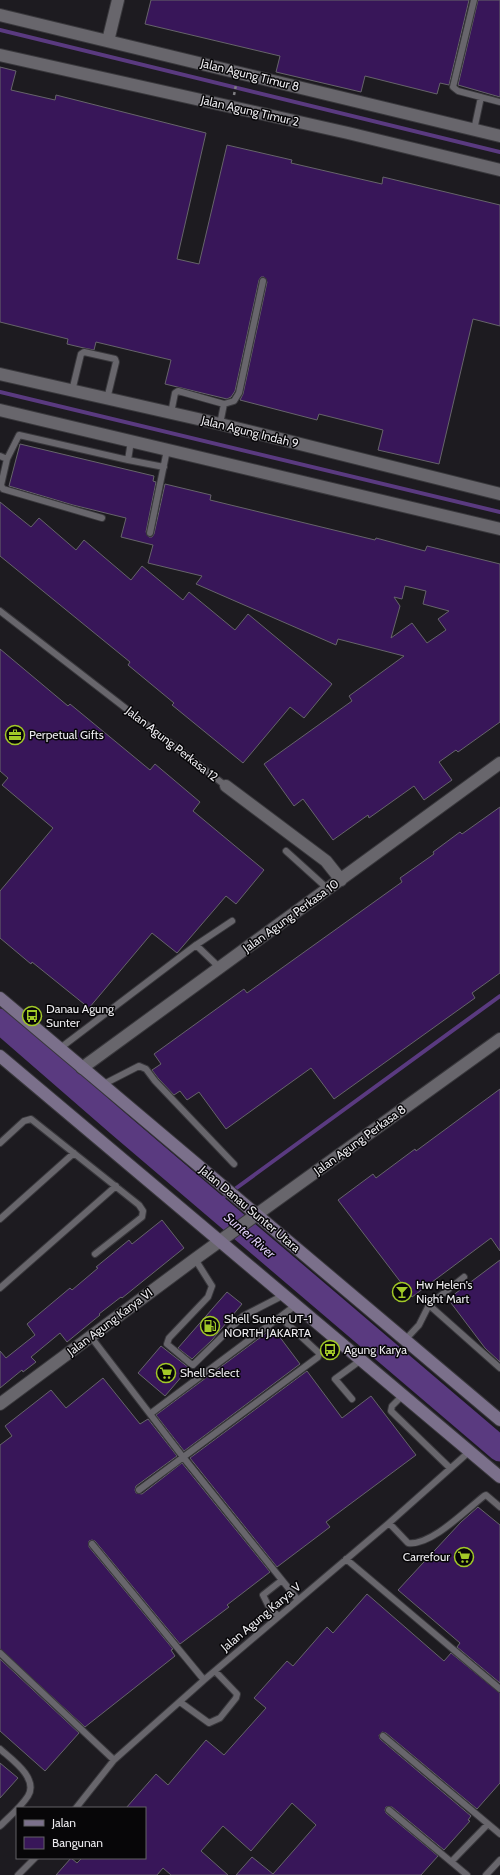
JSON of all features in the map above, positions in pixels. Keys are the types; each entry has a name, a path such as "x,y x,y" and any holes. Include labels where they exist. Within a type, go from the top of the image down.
{"main road":[{"name":"Jalan Danau Sunter Utara","path":"0,998 224,1187 252,1214 500,1420"},
{"path":"0,1056 224,1239 284,1295 500,1477"}],"street":[{"path":"108,41 118,0"},
{"name":"Jalan Agung Timur 8","path":"0,15 500,136"},
{"name":"Jalan Agung Timur 2","path":"0,55 348,133 500,170"},
{"name":"Jalan Agung Indah 9","path":"0,374 220,424 500,494"},
{"path":"0,410 500,529"},
{"name":"Jalan Agung Perkasa 10","path":"82,1068 500,763"},
{"name":"Jalan Agung Perkasa 12","path":"226,786 326,861 341,880"},
{"name":"Jalan Agung Perkasa 8","path":"224,1239 252,1214 500,1039"},
{"name":"Jalan Agung Karya VI","path":"0,1404 224,1239"}],"lane":[{"path":"474,0 453,87 458,91 500,102"},
{"path":"474,130 481,97"},
{"path":"171,413 175,393 178,391 224,404 234,401 239,393 263,281"},
{"path":"72,391 81,354 84,352 114,358 116,362 107,399"},
{"path":"220,424 224,404"},
{"path":"102,518 3,489 1,485 7,459 17,437 22,435 164,467"},
{"path":"128,460 131,441"},
{"path":"150,533 167,450"},
{"path":"0,456 7,459"},
{"name":"Jalan Agung Perkasa 12","path":"0,611 226,786"},
{"path":"286,851 328,889"},
{"path":"59,1049 196,945 232,921"},
{"path":"196,945 220,968"},
{"path":"102,1085 139,1066 146,1069 155,1081 234,1164"},
{"path":"0,1143 24,1121 31,1119 139,1205 142,1211 142,1217 95,1254"},
{"path":"0,1219 74,1153"},
{"path":"0,1288 116,1186"},
{"path":"195,1259 212,1286 211,1291 170,1338 167,1344 193,1365 243,1316 284,1295"},
{"path":"405,1340 419,1325 429,1305 464,1277"},
{"path":"150,1414 296,1305"},
{"path":"429,1305 500,1368"},
{"path":"139,1490 320,1355 280,1317"},
{"path":"91,1337 183,1457 298,1600"},
{"path":"352,1399 335,1379 361,1360"},
{"path":"403,1396 392,1406 391,1411 450,1468"},
{"name":"Jalan Agung Karya V","path":"77,1807 114,1760 204,1680 389,1523 470,1451"},
{"path":"389,1523 408,1543 417,1543 439,1532 484,1496 500,1507"},
{"path":"92,1544 204,1680"},
{"path":"346,1558 500,1688"},
{"path":"278,1616 263,1595 282,1580"},
{"path":"0,1654 114,1760"},
{"path":"180,1702 209,1723 220,1718 236,1698 237,1694 215,1671"},
{"path":"383,1736 500,1834"},
{"path":"0,1749 22,1768 30,1783 28,1796 18,1807"},
{"path":"0,1826 16,1809"},
{"path":"389,1810 467,1875"},
{"path":"452,1861 488,1824"},
{"path":"18,1875 34,1859"},
{"path":"490,1874 500,1860"}],"path":[{"path":"235,92 237,82"}],"building":[{"path":"151,0 469,0 449,85 440,83 437,94 365,76 361,92 276,72 280,56 145,24"},
{"path":"478,0 500,0 500,97 458,85"},
{"path":"0,67 16,71 11,90 55,100 56,95 206,133 177,259 199,264 227,145 292,160 291,163 382,184 383,177 500,205 500,326 473,319 439,464 378,450 383,430 319,414 317,420 240,400 243,394 267,282 264,277 261,277 259,280 235,391 231,397 227,399 165,384 171,360 96,342 94,350 84,348 67,344 68,339 0,322"},
{"path":"20,444 154,476 153,481 156,482 146,532 149,537 152,537 154,534 165,484 211,495 210,500 375,540 376,538 425,551 427,546 500,564 500,722 458,752 456,750 439,762 452,780 424,800 414,786 369,818 368,815 333,840 303,799 294,806 264,764 352,701 349,696 404,656 338,639 336,645 196,584 202,576 148,563 153,545 121,537 126,518 73,505 9,486","holes":["405,586 426,591 423,604 449,611 438,619 446,630 427,643 412,623 391,638 400,606 394,597 402,599"]},
{"path":"0,502 31,527 39,518 76,550 84,540 131,580 142,566 183,600 189,592 235,630 248,614 332,684 304,718 290,707 243,763 172,705 174,703 128,665 130,662 0,556"},
{"path":"0,649 68,706 70,704 150,770 155,764 200,802 193,811 264,870 236,904 226,896 177,953 152,933 89,1008 32,962 31,964 0,938 0,891 53,828 2,785 8,778 0,771"},
{"path":"500,807 500,973 472,993 475,998 334,1099 311,1068 226,1129 199,1092 187,1100 180,1091 174,1095 158,1078 152,1070 161,1064 154,1054 244,989 247,993 402,882 400,878 434,854 433,852 460,832 462,834"},
{"path":"500,1089 500,1251 491,1238 412,1297 338,1200 373,1174 376,1178 415,1149 416,1151"},
{"path":"162,1220 184,1248 122,1298 121,1297 99,1314 100,1315 67,1342 60,1333 31,1357 36,1362 23,1372 22,1370 0,1388 0,1351 6,1358 35,1335 27,1324 70,1288 72,1290 98,1268 96,1267 129,1240 132,1244"},
{"path":"500,1260 500,1362 485,1348 448,1299"},
{"name":"Shell Sunter UT-1 NORTH JAKARTA","path":"227,1292 242,1304 212,1340 192,1359 178,1348"},
{"path":"273,1328 300,1364 184,1451 156,1415"},
{"name":"Shell Select","path":"161,1346 189,1368 165,1396 138,1373"},
{"path":"307,1371 342,1418 371,1396 416,1455 326,1522 330,1527 277,1567 190,1458"},
{"path":"103,1378 140,1424 148,1419 177,1456 136,1486 136,1493 142,1494 182,1463 270,1572 227,1605 229,1607 180,1644 95,1541 89,1541 89,1547 173,1649 171,1650 175,1656 85,1727 0,1649 0,1445 12,1436 5,1426 51,1390 66,1408"},
{"name":"Carrefour","path":"478,1507 500,1525 500,1683 457,1647 460,1643 398,1590 461,1522"},
{"path":"367,1594 444,1661 451,1653 500,1693 500,1783 477,1809 386,1733 382,1732 379,1735 380,1739 471,1816 468,1820 470,1821 444,1850 392,1807 386,1807 386,1813 438,1856 421,1875 236,1875 252,1857 273,1874 316,1825 292,1803 251,1851 223,1826 201,1851 228,1875 171,1875 163,1868 157,1875 56,1875 70,1859 77,1863 81,1859 146,1859 146,1807 127,1807 156,1774 168,1785 206,1740 224,1755 266,1708 254,1698 287,1661 293,1666 327,1627 333,1633"},
{"path":"0,1659 79,1733 45,1771 0,1731"},
{"path":"0,1763 18,1778 0,1798"}],"waterway":[{"path":"0,30 500,152"},
{"path":"0,392 500,512"},
{"path":"213,1205 500,996"},
{"name":"Sunter River","path":"0,1021 500,1449"}],"place":[{"name":"Perpetual Gifts","path":"15,735"},
{"name":"Danau Agung Sunter","path":"32,1016"},
{"name":"Hw Helen's Night Mart","path":"402,1292"},
{"name":"Shell Sunter UT-1 NORTH JAKARTA","path":"210,1326"},
{"name":"Agung Karya","path":"330,1350"},
{"name":"Shell Select","path":"166,1373"},
{"name":"Carrefour","path":"464,1557"}]}
